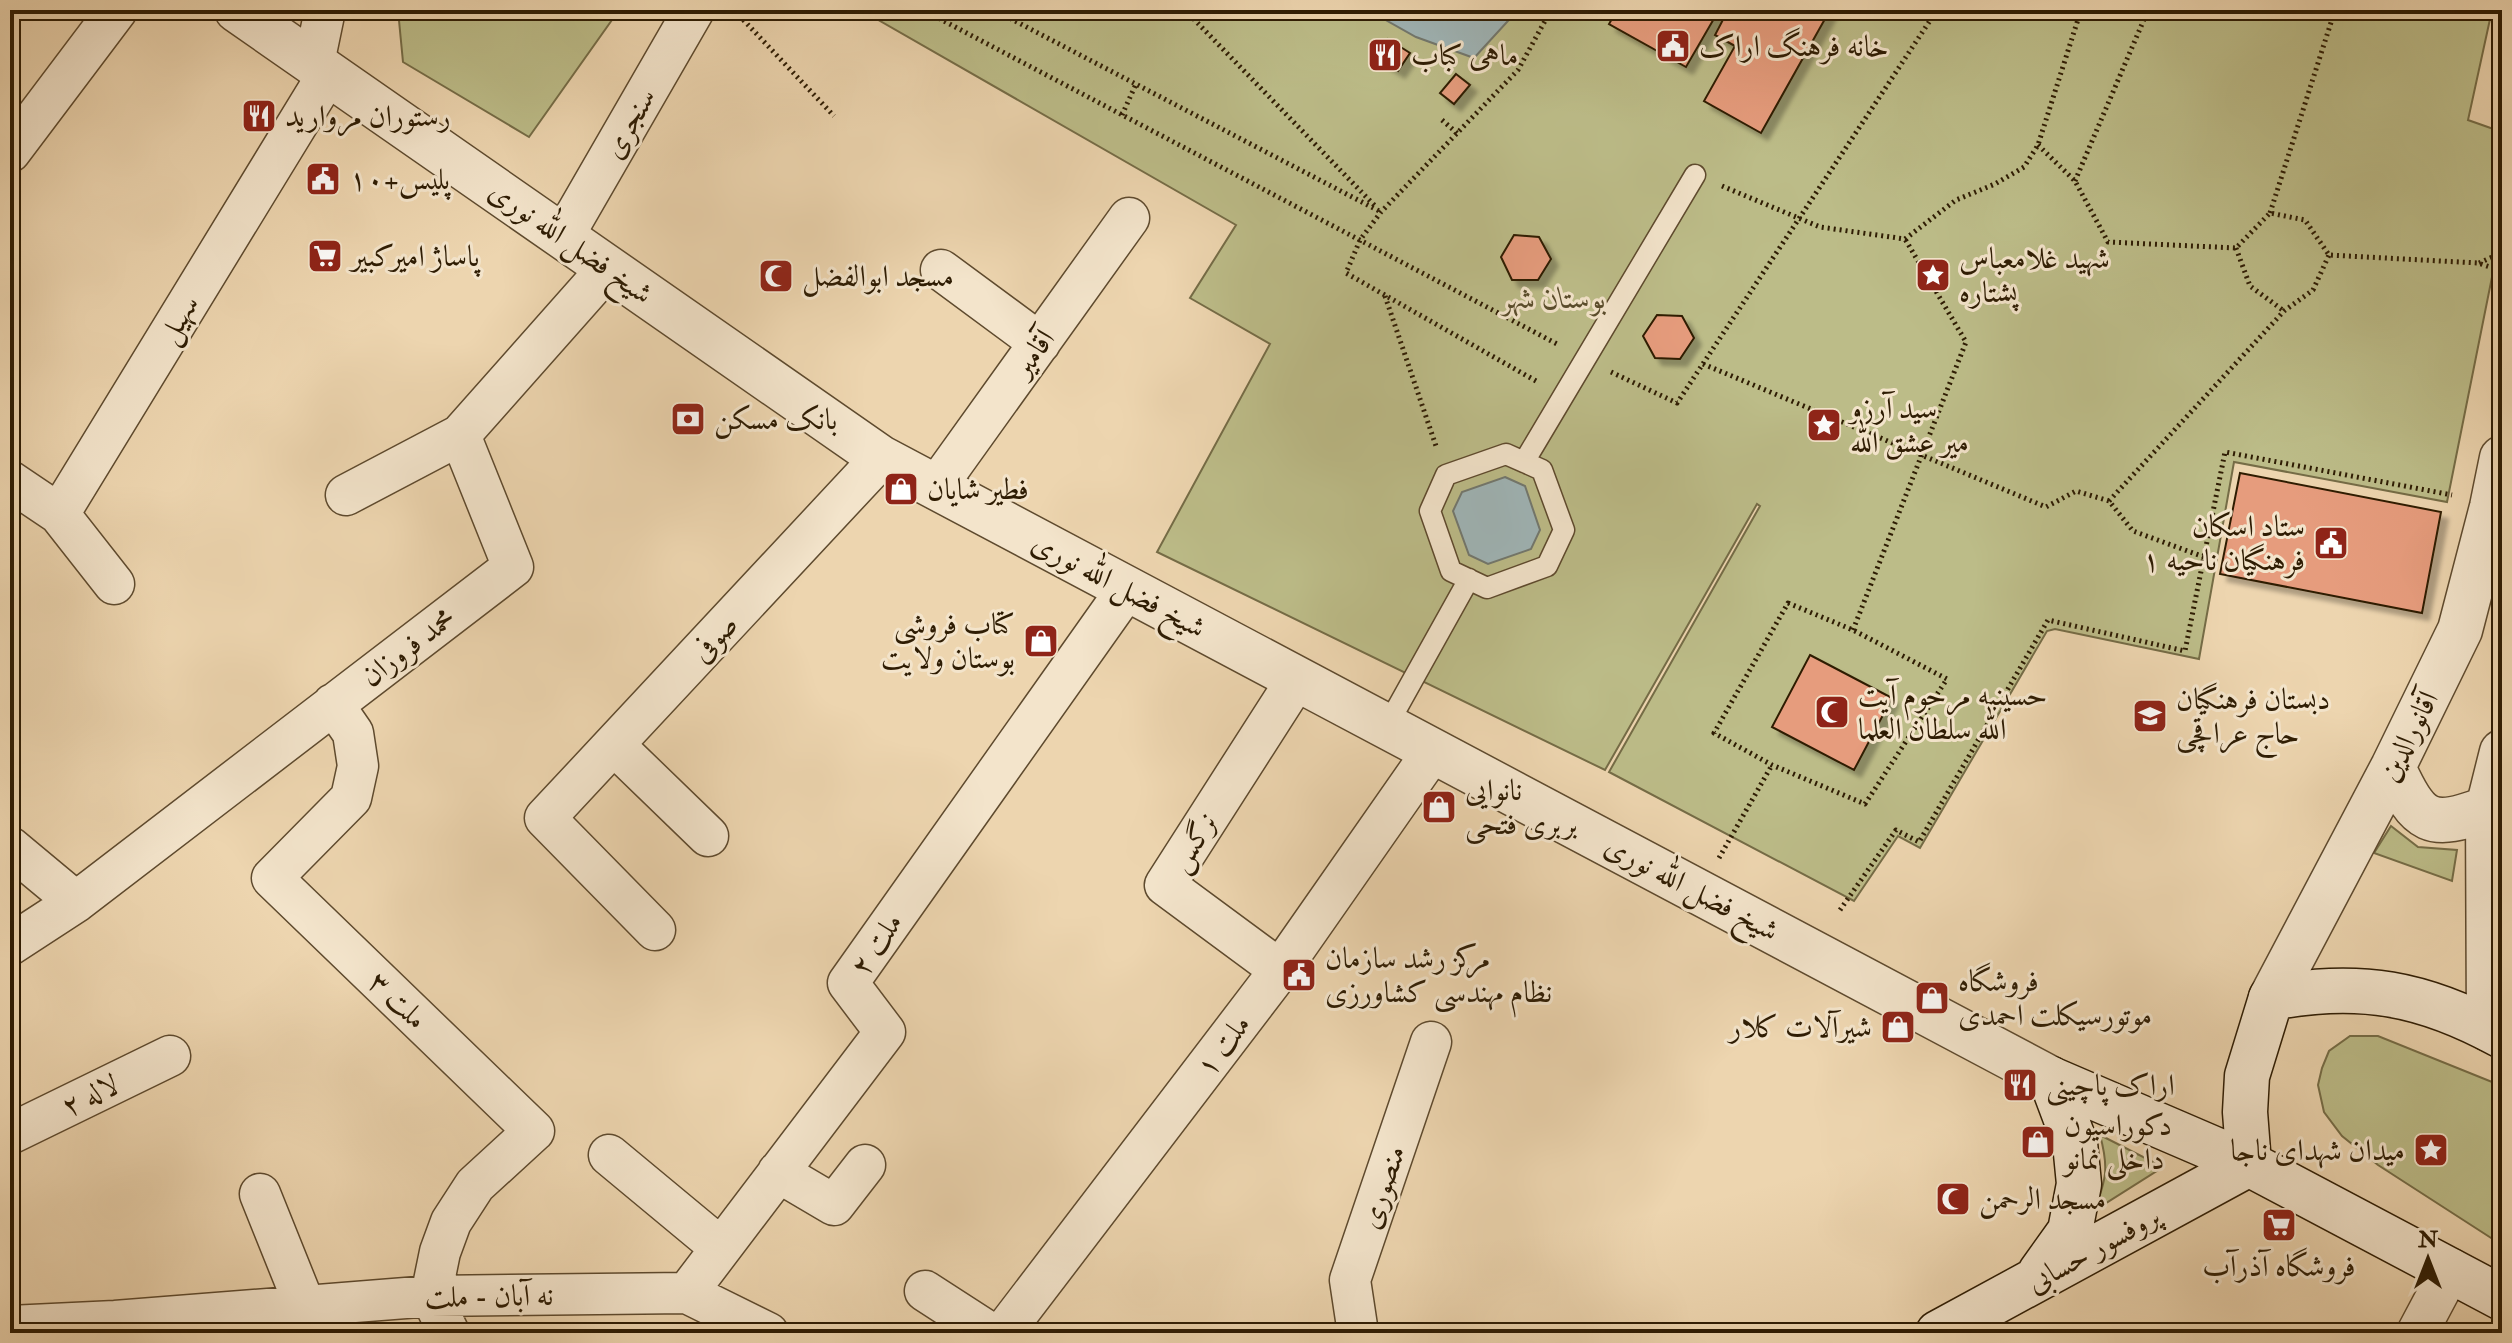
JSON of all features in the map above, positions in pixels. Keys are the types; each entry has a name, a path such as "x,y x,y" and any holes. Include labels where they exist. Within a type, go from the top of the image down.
{"street":[{"path":"10,152 117,10"},
{"name":"شیخ فضل الله نوری","path":"237,10 881,458 2051,1079 2249,1164 2502,1298"},
{"name":"سهیل","path":"59,514 321,68 325,10"},
{"name":"سنجری","path":"563,237 694,10"},
{"name":"آقامیر","path":"936,487 1129,218"},
{"path":"346,495 460,435 608,268"},
{"path":"941,270 1040,343"},
{"name":"محمد فروزان","path":"10,945 76,902 513,567 460,435"},
{"name":"صوفی","path":"655,930 545,818 881,458"},
{"name":"آقانورالدین","path":"2249,1164 2245,1112 2247,1076 2271,998 2393,767 2460,630 2502,458"},
{"path":"10,481 59,514 114,584"},
{"name":"ملت ۲","path":"687,1293 885,1032 848,983 1127,589"},
{"name":"نرگس","path":"1280,970 1165,885 1297,679"},
{"name":"ملت ۳","path":"333,704 353,733 358,766 351,798 272,878 534,1131 475,1185 451,1222 440,1252 431,1296"},
{"path":"614,745 708,836"},
{"name":"ملت ۱","path":"1003,1333 1280,970 1433,751"},
{"path":"2271,998 2312,990 2401,995 2440,1007 2496,1032 2488,808 2502,752"},
{"path":"2393,767 2408,800 2424,817 2447,821 2488,808"},
{"path":"10,847 76,902"},
{"name":"منصوری","path":"1358,1333 1350,1280 1431,1042"},
{"name":"لاله ۲","path":"10,1134 170,1056"},
{"path":"2034,1281 2070,1231 2079,1184 2075,1143 2051,1079"},
{"path":"609,1155 721,1248"},
{"name":"پروفسور حسابی","path":"1938,1333 2249,1164"},
{"path":"778,1172 834,1205 865,1165"},
{"path":"260,1194 305,1306"},
{"path":"2417,1333 2451,1269"},
{"path":"925,1291 990,1333"},
{"name":"نه آبان - ملت","path":"10,1326 118,1327 305,1306 431,1296 687,1293 768,1333"},
{"path":"431,1296 449,1333"}],"lane":[{"path":"1524,462 1695,175"},
{"path":"1506,454 1524,462 1542,470 1564,530 1547,566 1487,588 1451,571 1430,511 1446,475 1506,454"},
{"path":"1387,726 1469,579"}],"path":[{"path":"735,10 834,116"},
{"path":"923,10 1585,359 1677,403 1937,10"},
{"path":"942,20 948,10"},
{"path":"994,10 1381,212"},
{"path":"1197,10 1187,13 1381,212"},
{"path":"1551,10 1518,70 1381,212 1360,240 1346,273 1563,397"},
{"path":"1695,175 1820,227 1905,239 1956,200 1995,184 2024,167 2038,145 2081,10"},
{"path":"2075,181 2148,10"},
{"path":"2038,145 2075,181 2108,242 2236,248 2270,213 2335,10"},
{"path":"1122,115 1136,84"},
{"path":"1442,120 1458,134"},
{"path":"2270,213 2305,220 2329,255"},
{"path":"1853,630 1966,342 1905,239"},
{"path":"2236,248 2250,286 2284,311"},
{"path":"2478,263 2502,250"},
{"path":"2329,255 2478,263 2502,271"},
{"path":"2109,501 2284,311 2313,290 2329,255"},
{"path":"1385,295 1446,475"},
{"path":"1703,364 2046,507 2076,491 2109,501 2133,531 2204,557"},
{"path":"1840,910 1896,830 1919,842 2048,620 2185,651 2225,452 2446,494"},
{"path":"1788,603 1853,630 1947,679 1865,804 1772,765 1714,733 1788,603"},
{"path":"1699,892 1772,765"}],"green space":[{"path":"398,10 619,10 529,137 403,62"},
{"name":"بوستان شهر","path":"861,10 2492,10 2468,120 2502,132 2502,227 2447,502 2234,462 2199,659 2055,629 2047,631 1920,848 1898,836 1854,901 1609,772 1760,506 1757,504 1605,770 1157,552 1270,344 1190,298 1236,225"},
{"path":"2391,826 2418,847 2457,850 2452,881 2374,853"},
{"name":"میدان شهدای ناجا","path":"2350,1036 2378,1036 2502,1086 2502,1245 2378,1165 2342,1136 2324,1112 2318,1085 2322,1068 2329,1051"},
{"path":"2100,1135 2163,1167 2095,1210 2105,1173"}],"shaded area":[{"path":"1368,10 1444,10 1471,14 1481,10 1518,10 1474,58 1416,37"},
{"path":"1505,477 1525,486 1540,530 1531,549 1488,564 1469,555 1453,511 1462,492"}],"building":[{"name":"خانه فرهنگ اراک","path":"1617,10 1719,10 1686,67 1609,24"},
{"path":"1728,10 1830,10 1761,133 1704,101 1735,46 1715,35"},
{"path":"1388,39 1410,53 1398,71 1376,57"},
{"path":"1456,74 1470,85 1454,104 1440,93"},
{"path":"1514,235 1539,237 1551,259 1538,280 1512,280 1501,257"},
{"path":"1657,315 1682,316 1694,338 1680,359 1655,358 1643,336"},
{"name":"ستاد اسکان فرهنگیان ناحیه ۱","path":"2240,473 2441,512 2422,613 2220,574"},
{"name":"حسینیه مرحوم آیت الله سلطان العلما","path":"1810,655 1892,698 1854,770 1772,727"}],"place":[{"name":"خانه فرهنگ اراک","path":"1673,46"},
{"name":"ماهی کباب","path":"1385,55"},
{"name":"رستوران مروارید","path":"259,116"},
{"name":"پلیس+۱۰","path":"323,179"},
{"name":"پاساژ امیرکبیر","path":"325,256"},
{"name":"شهید غلامعباس پشتاره","path":"1933,275"},
{"name":"مسجد ابوالفضل","path":"776,276"},
{"name":"بانک مسکن","path":"688,419"},
{"name":"سید آرزو میر عشق الله","path":"1824,425"},
{"name":"فطیر شایان","path":"901,489"},
{"name":"ستاد اسکان فرهنگیان ناحیه ۱","path":"2331,543"},
{"name":"کتاب فروشی بوستان ولایت","path":"1041,641"},
{"name":"حسینیه مرحوم آیت الله سلطان العلما","path":"1832,712"},
{"name":"دبستان فرهنگیان حاج عراقچی","path":"2150,716"},
{"name":"نانوایی بربری فتحی","path":"1439,807"},
{"name":"مرکز رشد سازمان نظام مهندسی کشاورزی","path":"1299,975"},
{"name":"فروشگاه موتورسیکلت احمدی","path":"1932,998"},
{"name":"شیرآلات کلار","path":"1898,1027"},
{"name":"اراک پاچینی","path":"2020,1085"},
{"name":"دکوراسیون داخلی نمانو","path":"2038,1142"},
{"name":"میدان شهدای ناجا","path":"2431,1150"},
{"name":"مسجد الرحمن","path":"1953,1199"},
{"name":"فروشگاه آذرآب","path":"2279,1225"}]}
